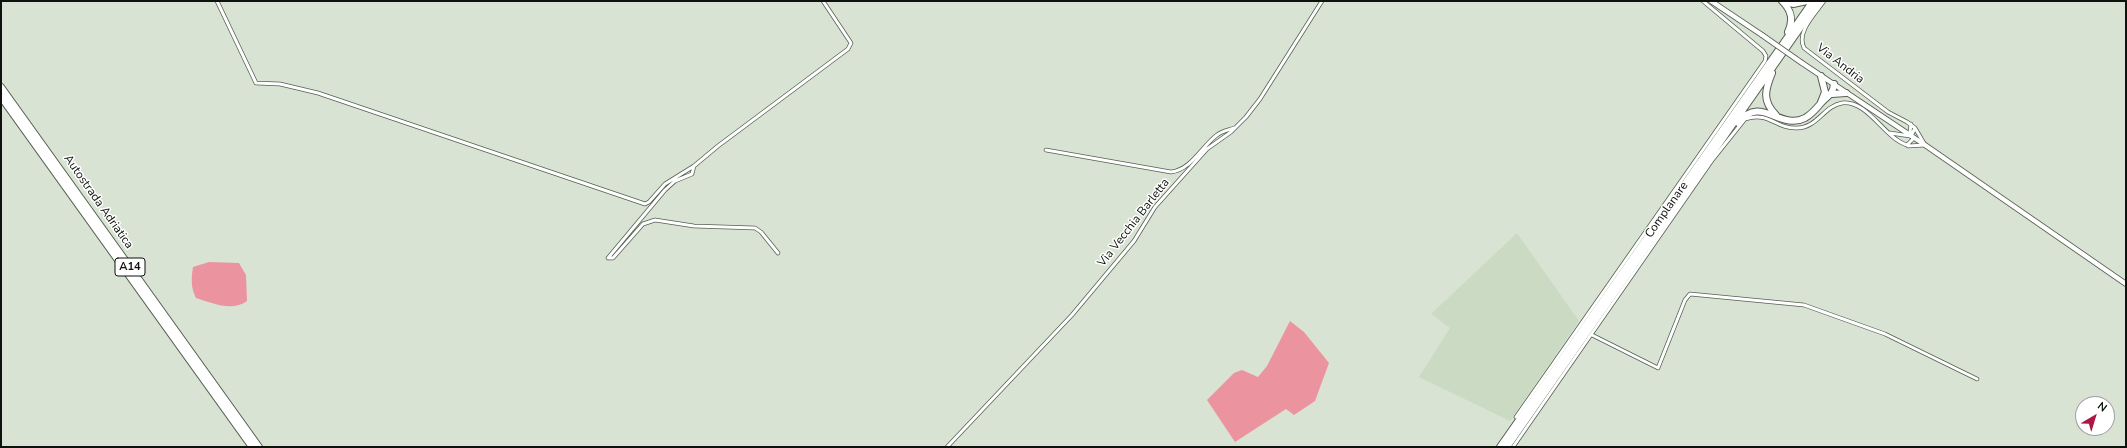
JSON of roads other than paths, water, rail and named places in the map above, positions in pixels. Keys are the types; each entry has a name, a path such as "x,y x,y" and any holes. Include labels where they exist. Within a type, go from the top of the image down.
{"highway":[{"path":"1783,1 1793,4 1807,1"},
{"path":"1779,49 1791,24 1791,13 1783,1"},
{"path":"1500,447 1812,1"},
{"path":"1507,447 1819,1"},
{"path":"1775,63 1766,89 1766,99 1770,108 1779,117"},
{"path":"1821,76 1825,92"},
{"path":"1718,145 1747,113 1756,111 1790,121 1804,119 1814,113 1821,103 1825,92 1834,84"},
{"path":"1832,94 1834,84"},
{"name":"Autostrada Adriatica","path":"1,87 259,447"},
{"path":"1821,103 1832,94 1846,92"},
{"name":"Autostrada Adriatica","path":"1,97 252,447"}],"street":[{"path":"217,1 256,83 280,84 318,93 645,204 650,202 666,184 694,166 718,146 848,49 851,43 823,1"},
{"name":"Via Vecchia Barletta","path":"947,447 1047,343 1143,228 1155,207 1207,149 1236,127 1260,99 1322,1"},
{"name":"Complanare","path":"1516,417 1765,61 1766,56 1763,51 1703,1"},
{"path":"1711,1 1925,145 2126,284"},
{"name":"Via Andria","path":"1824,1 1802,33 1801,40 1804,48 1888,112 1911,124"},
{"name":"Complanare","path":"1513,447 1713,159 1745,119 1763,116 1788,128 1798,128 1812,125 1835,106 1848,103 1866,112 1896,141 1906,145"},
{"path":"1911,124 1925,145"},
{"path":"1906,145 1912,142 1910,132 1911,124"},
{"path":"1046,150 1177,172 1188,164 1218,134 1236,127"},
{"path":"1897,135 1899,128"},
{"path":"1911,136 1915,128"},
{"name":"Complanare","path":"1888,132 1897,135 1911,136"},
{"path":"1906,145 1925,145"},
{"path":"694,166 692,174 669,186 609,259 613,258 643,224 654,220 694,226 754,228 761,232 778,253"},
{"path":"1592,335 1658,368 1685,300 1690,294 1804,305 1885,334 1977,379"}]}
